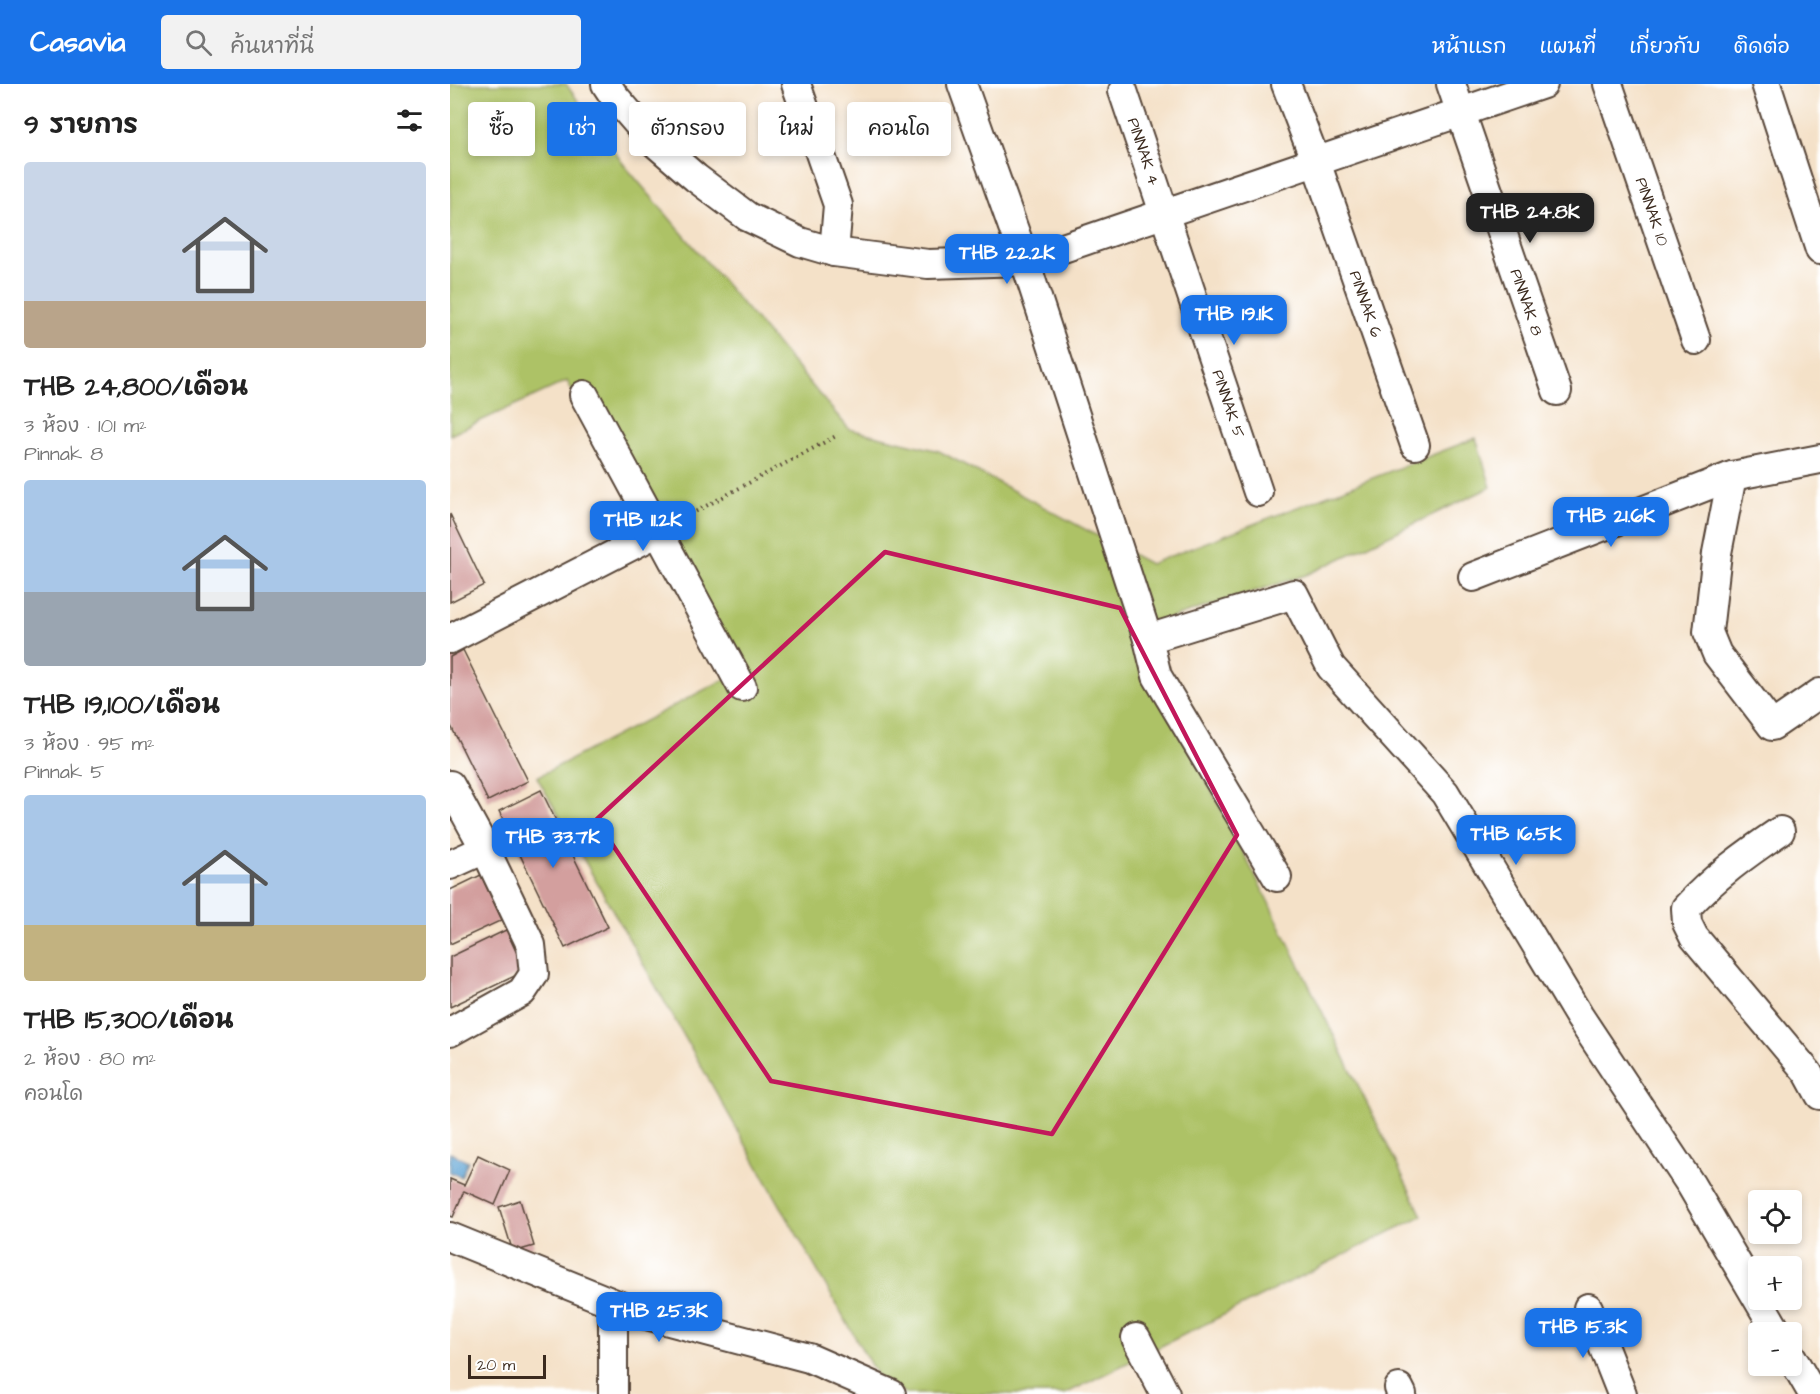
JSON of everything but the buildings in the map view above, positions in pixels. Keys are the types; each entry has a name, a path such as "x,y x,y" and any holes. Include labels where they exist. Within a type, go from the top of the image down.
{"street":[{"path":"606,84 653,141 748,216 800,242 834,252 928,264 1025,261 1543,84"},
{"path":"796,84 838,204 834,252"},
{"path":"962,84 1025,261 1148,639 1156,675 1277,877"},
{"name":"PINNAK 6","path":"1286,84 1316,162 1415,445"},
{"name":"PINNAK 8","path":"1450,84 1557,392"},
{"name":"PINNAK 10","path":"1608,84 1696,340"},
{"path":"1766,84 1820,249"},
{"name":"PINNAK 4","path":"1123,91 1166,213"},
{"name":"PINNAK 5","path":"1166,213 1258,492"},
{"path":"584,395 742,687"},
{"path":"1473,576 1732,476 1820,459"},
{"path":"1732,476 1717,553 1708,632 1717,654 1772,726 1820,693"},
{"path":"450,639 658,532"},
{"path":"1148,639 1294,594 1331,667 1445,793 1579,1016 1691,1185 1771,1322"},
{"path":"450,785 485,849 531,945 534,974 522,992 450,1032"},
{"path":"1780,831 1728,867 1696,897 1686,908 1687,923 1694,937 1808,1073 1820,1095"},
{"path":"450,865 485,849"},
{"path":"450,1237 635,1312 809,1358 891,1394"},
{"path":"612,1394 613,1304"},
{"path":"1588,1308 1622,1394"},
{"path":"1136,1338 1165,1394"},
{"path":"1802,1375 1813,1394"}],"path":[{"path":"658,532 836,436"}],"highlighted area":[{"path":"885,552 1120,608 1237,835 1052,1134 771,1081 596,820"}],"green space":[{"path":"450,84 566,84 579,102 547,102 547,156 617,155 849,429 939,451 1150,564 1476,438 1491,487 1306,575 1130,631 1268,901 1422,1216 1065,1394 907,1394 880,1381 537,777 727,678 567,381 450,435"}],"water":[{"path":"450,1153 468,1161 461,1177 450,1172"}]}
